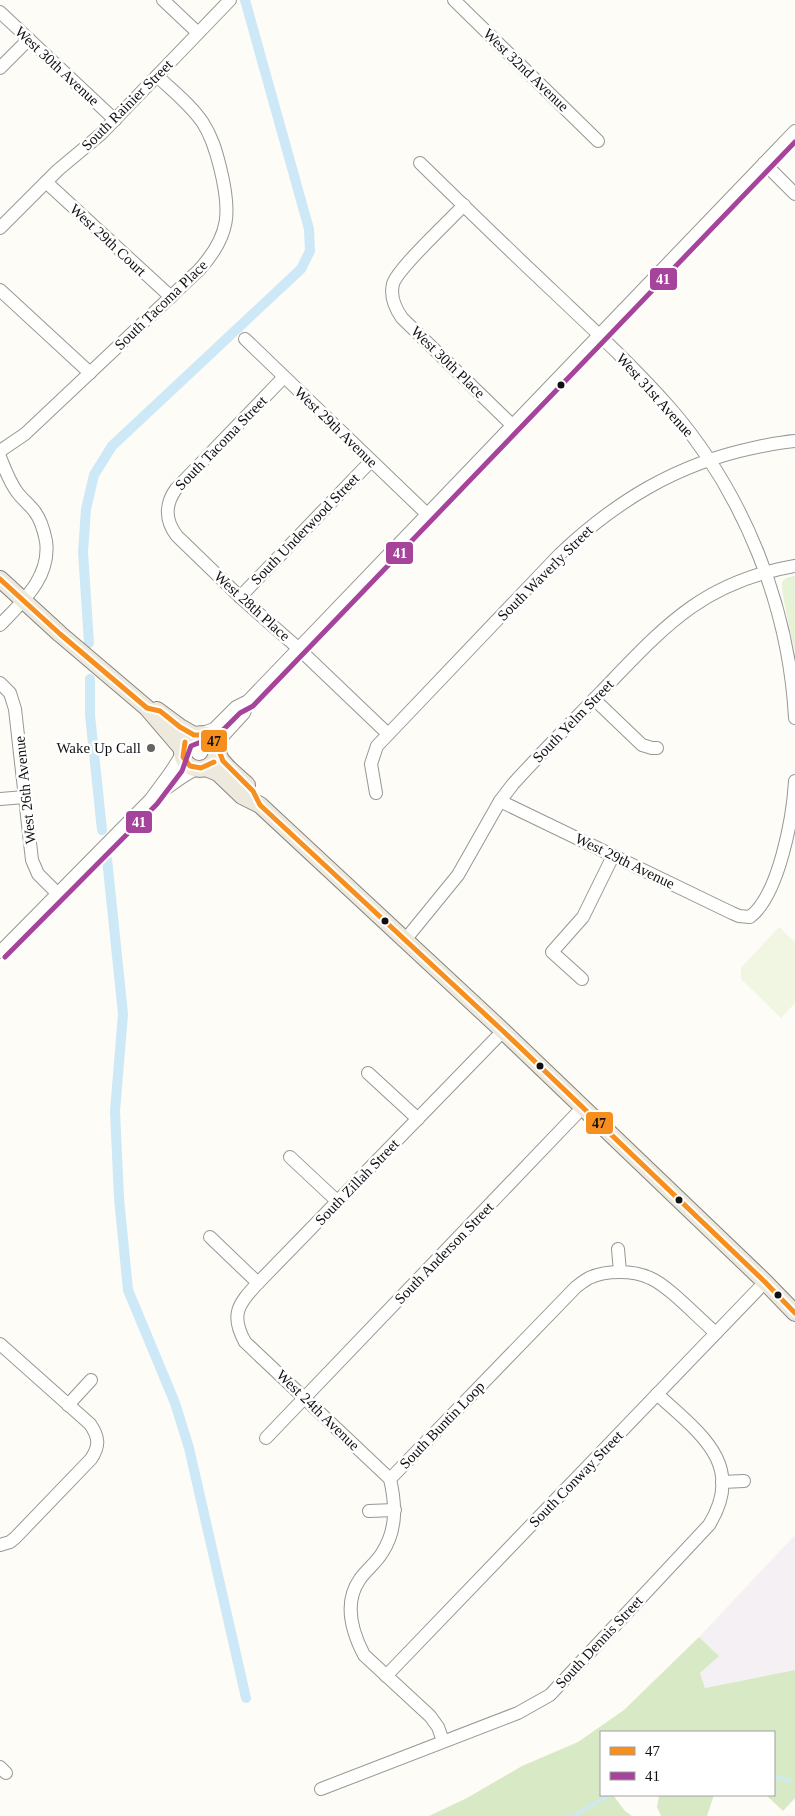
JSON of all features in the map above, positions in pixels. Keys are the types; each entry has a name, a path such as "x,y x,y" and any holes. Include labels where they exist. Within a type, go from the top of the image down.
{"main road":[{"path":"0,579 147,708 182,751 187,763 218,773 242,796 260,805 503,1031 795,1313"},
{"path":"147,708 160,711 180,727 212,738 223,761 253,791 260,805"},
{"path":"182,751 185,742 197,734"},
{"path":"202,768 214,762 217,748"}],"street":[{"path":"163,0 198,33"},
{"name":"South Rainier Street","path":"0,228 66,162 90,145 230,0"},
{"name":"West 32nd Avenue","path":"454,0 598,141"},
{"name":"West 30th Avenue","path":"0,12 115,120"},
{"path":"0,68 29,39"},
{"name":"South Tacoma Place","path":"0,451 25,434 204,265 217,247 224,232 228,207 224,182 209,133 190,108 157,76"},
{"path":"197,734 214,728 236,707 248,701 795,131"},
{"name":"West 31st Avenue","path":"420,163 599,335 672,410 709,460 741,516 766,572"},
{"path":"764,164 795,194"},
{"name":"West 29th Court","path":"46,182 171,297"},
{"name":"West 30th Place","path":"464,205 401,271 393,285 394,302 402,318 512,425"},
{"path":"0,290 90,373"},
{"name":"West 29th Avenue","path":"245,339 427,514"},
{"name":"South Tacoma Street","path":"167,513 169,501 176,489 284,377"},
{"name":"South Waverly Street","path":"376,793 371,764 377,746 560,554 593,525 613,509 651,485 709,460 749,449 795,441"},
{"path":"0,457 15,489 41,522 45,535 47,555 43,574 23,601 0,625"},
{"name":"South Underwood Street","path":"240,596 371,461"},
{"name":"West 28th Place","path":"167,513 172,529 177,536 388,734"},
{"name":"South Yelm Street","path":"405,940 458,875 500,801 518,778 650,642 682,612 720,589 766,572 795,566"},
{"path":"766,572 782,629 788,659 795,718"},
{"name":"West 26th Avenue","path":"0,683 10,693 16,709 32,860 38,874 58,894"},
{"path":"594,699 642,745 657,748"},
{"path":"217,748 223,736 244,713 248,701"},
{"path":"0,952 151,799 176,767 182,751"},
{"path":"151,799 174,784 181,777 202,768"},
{"name":"West 29th Avenue","path":"500,801 732,913 750,917 758,911 764,901 780,864 795,781"},
{"path":"0,800 25,797"},
{"path":"582,980 552,952 583,918 613,856"},
{"name":"South Zillah Street","path":"245,1342 239,1331 237,1321 237,1311 244,1299 503,1031"},
{"path":"368,1073 418,1119"},
{"name":"South Anderson Street","path":"266,1438 583,1107"},
{"path":"290,1157 337,1202"},
{"path":"210,1237 258,1283"},
{"path":"618,1249 620,1272"},
{"name":"South Buntin Loop","path":"443,1741 438,1727 430,1716 364,1656 358,1644 350,1616 353,1591 360,1578 382,1554 393,1530 396,1510 390,1479 576,1287 589,1278 620,1272 651,1278 664,1287 716,1333"},
{"name":"South Conway Street","path":"386,1676 765,1282"},
{"name":"West 24th Avenue","path":"245,1342 390,1479"},
{"path":"0,1344 90,1424 98,1440 96,1451 91,1460 15,1538 10,1542 0,1545"},
{"path":"68,1405 90,1380"},
{"name":"South Dennis Street","path":"321,1788 518,1713 550,1695 709,1525 721,1501 722,1482 715,1454 708,1442 657,1394"},
{"path":"722,1482 744,1481"},
{"path":"369,1511 396,1510"}],"shaded area":[{"path":"795,1535 795,1670 705,1688 700,1673 719,1656 699,1637"}],"green space":[{"path":"795,576 795,652 782,583 787,578"},
{"path":"779,927 795,942 795,1003 781,1018 741,979 741,968"},
{"path":"699,1637 719,1656 700,1673 705,1688 795,1670 795,1798 783,1811 767,1796 775,1796 775,1731 600,1731 600,1796 614,1796 625,1811 632,1816 429,1816 467,1798 522,1766 578,1742 624,1710"},
{"path":"659,1796 714,1796 707,1816 661,1816 657,1807"}],"waterway":[{"path":"89,643 83,552 86,509 94,475 112,446 301,269 310,251 309,229 245,0"},
{"path":"90,679 90,715 102,830"},
{"path":"107,859 123,1014 115,1111 119,1198 128,1290 175,1403 189,1448 246,1698"},
{"path":"775,1776 790,1781"},
{"path":"573,1816 608,1796"}],"transit line":[{"name":"41","path":"5,957 157,804 182,771 191,746 218,735 240,713 253,706 795,142"},
{"name":"47","path":"0,579 60,634 147,708 160,711 180,727 194,735 206,735 211,738 216,743 223,761 253,791 260,805 503,1031 795,1313"},
{"name":"47","path":"185,742 183,757 190,766 201,768 214,762"}],"place":[{"name":"Wake Up Call","path":"151,748"}]}
